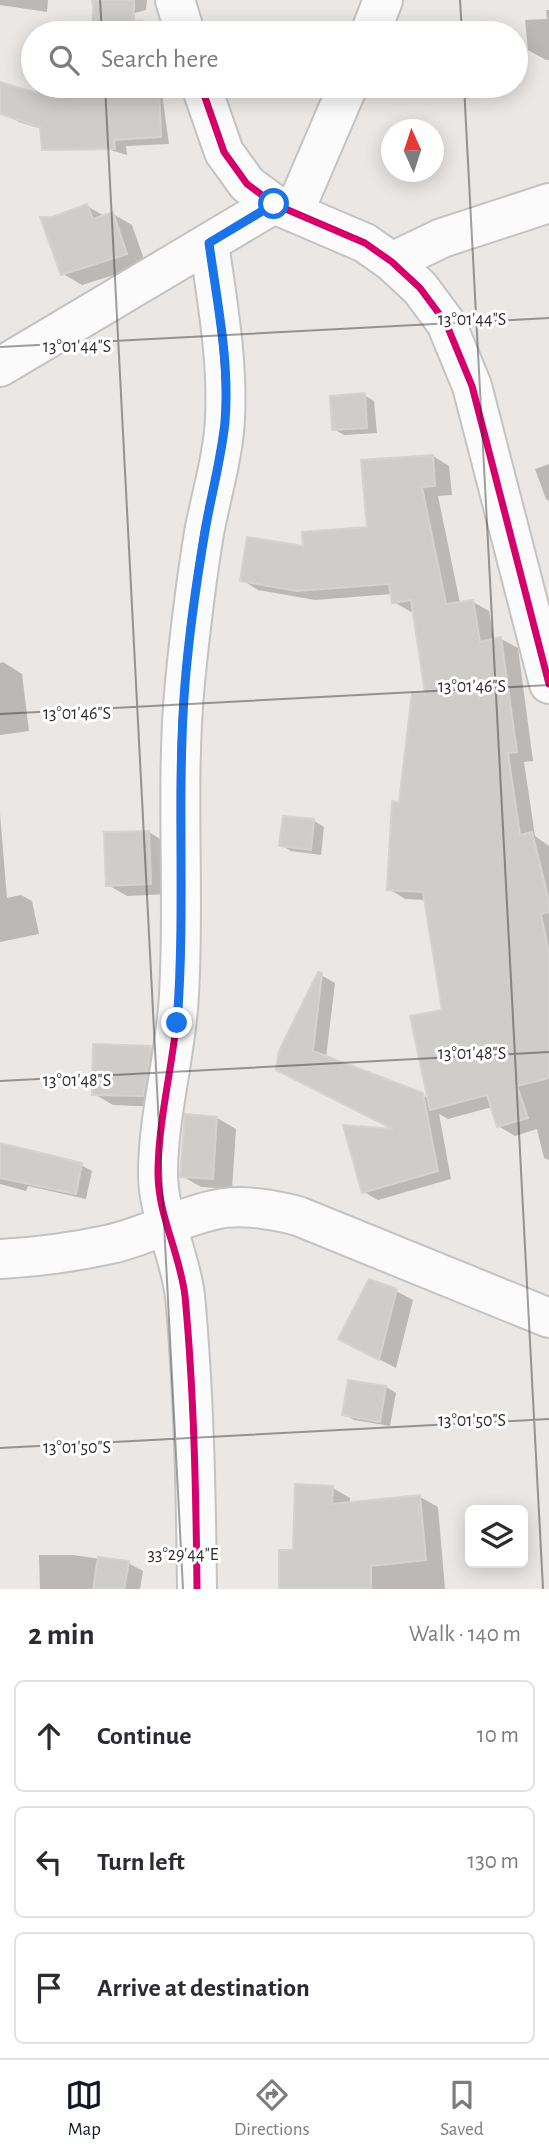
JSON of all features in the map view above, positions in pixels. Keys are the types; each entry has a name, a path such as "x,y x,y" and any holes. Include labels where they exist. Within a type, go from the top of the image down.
{"street":[{"path":"175,0 181,21"},
{"path":"375,21 383,0"},
{"path":"205,98 224,152 247,184 284,208 365,243 392,262 420,288 446,323 472,386 549,684"},
{"path":"0,367 209,243 284,208 342,98"},
{"path":"392,262 442,238 549,203"},
{"path":"197,1589 191,1374 184,1292 162,1210 158,1175 159,1144 172,1063 179,994 182,721 204,537 225,422 222,340 209,243"},
{"path":"0,1259 43,1257 113,1243 223,1209 272,1209 298,1216 549,1318"}],"building":[{"path":"92,0 134,0 134,21 95,21"},
{"path":"0,82 21,88 21,98 159,98 161,137 114,140 115,149 42,150 40,127 0,114"},
{"path":"87,204 93,219 113,212 127,254 61,275 40,217 52,217"},
{"path":"365,393 367,428 332,430 330,396"},
{"path":"433,455 435,486 422,487 446,604 473,600 480,642 501,637 517,752 508,753 520,835 532,832 549,901 549,912 541,914 549,954 549,1078 517,1086 528,1118 497,1127 487,1095 430,1110 410,1016 442,1010 423,892 387,890 392,801 399,802 412,693 425,693 411,600 392,603 389,584 297,591 240,581 247,537 303,546 302,532 367,527 361,460"},
{"path":"283,816 314,819 311,850 279,846"},
{"path":"149,831 151,884 106,886 104,832"},
{"path":"318,972 322,973 313,1051 423,1093 438,1171 362,1193 343,1125 393,1129 276,1070 279,1051"},
{"path":"93,1044 151,1046 143,1096 92,1095"},
{"path":"185,1114 217,1117 213,1179 180,1177"},
{"path":"0,1143 82,1163 76,1194 0,1178"},
{"path":"369,1279 397,1289 379,1360 338,1339"},
{"path":"348,1380 386,1386 380,1422 342,1415"},
{"path":"295,1484 333,1486 332,1504 420,1495 426,1560 371,1566 371,1589 279,1589 279,1550 293,1550"},
{"path":"98,1557 129,1561 124,1589 93,1589"}],"cycle path":[{"path":"205,98 224,152 247,184 274,204 365,243 392,262 420,288 446,323 472,386 549,684"},
{"path":"197,1589 194,1442 185,1296 179,1264 161,1202 158,1170 161,1126 179,995 181,760 185,682 201,551 225,419 223,353 209,243"}],"route":[{"path":"177,1023 181,925 180,748 185,681 204,537 225,422 221,328 209,243 274,204"}]}
